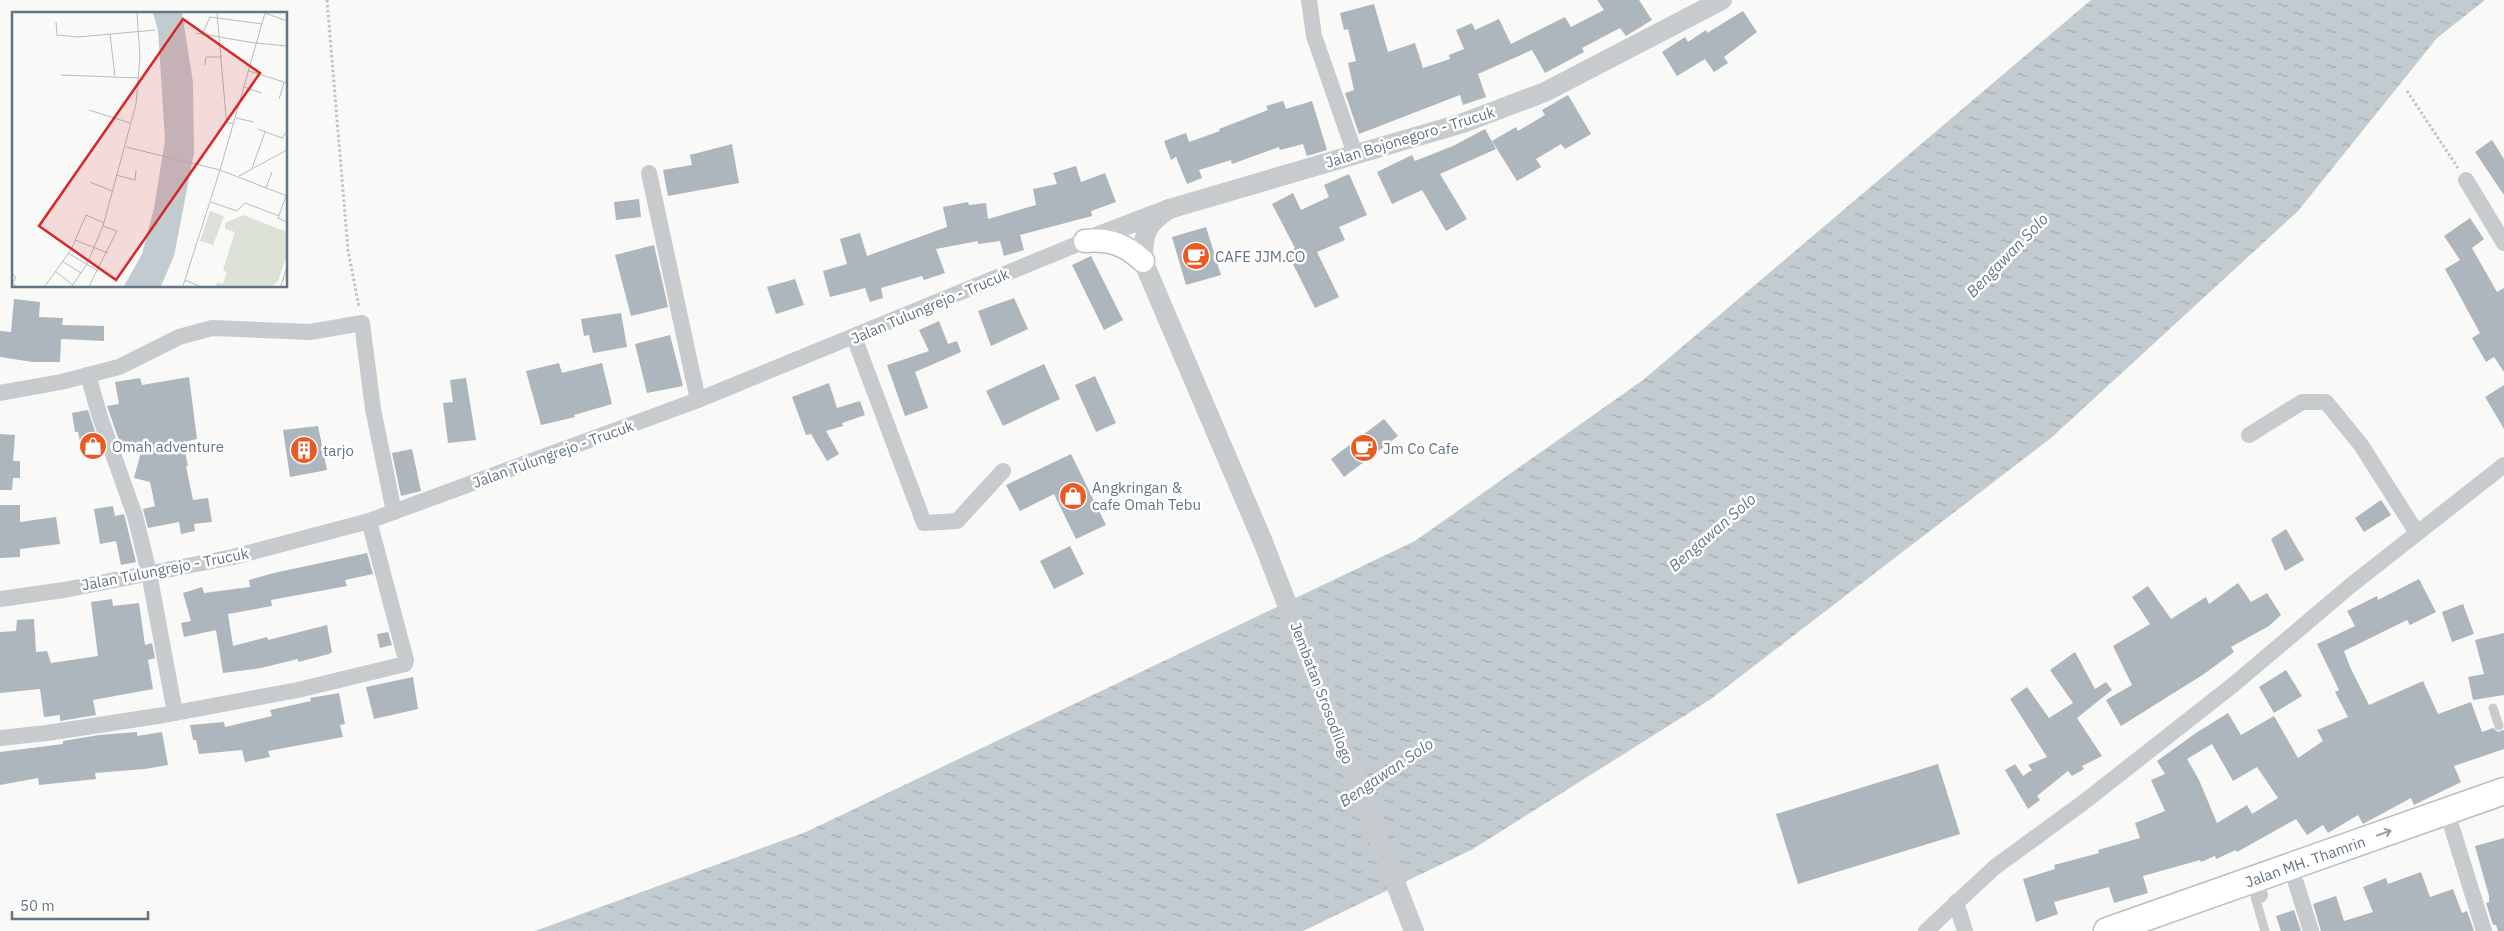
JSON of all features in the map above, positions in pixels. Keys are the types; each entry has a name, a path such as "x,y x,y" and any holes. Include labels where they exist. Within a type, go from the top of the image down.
{"main road":[{"path":"1085,241 1106,240 1117,243 1127,247 1142,261"},
{"name":"Jalan MH. Thamrin","path":"2256,891 2296,883 2453,821 2504,790"},
{"name":"Jalan MH. Thamrin","path":"2107,931 2163,924 2453,821 2504,810"}],"street":[{"path":"1309,0 1314,36 1355,154"},
{"name":"Jalan Bojonegoro - Trucuk","path":"1085,241 1168,209 1463,123 1545,92 1722,0"},
{"path":"650,173 698,400"},
{"path":"2466,180 2503,241"},
{"path":"1142,261 1143,242 1148,226 1168,209"},
{"name":"Jalan Tulungrejo - Trucuk","path":"0,599 64,590 233,557 369,521 698,400 1085,241"},
{"name":"Jembatan Srosodilogo","path":"1142,261 1263,542 1414,930"},
{"path":"0,393 119,367 179,338 212,328 310,332 362,323 373,409 394,512"},
{"path":"854,337 924,523 957,521 1003,471"},
{"path":"88,375 100,417 135,516 149,573 175,713"},
{"path":"2249,435 2302,402 2326,402 2361,445 2417,533"},
{"path":"1926,931 1995,868 2084,802 2232,685 2350,586 2504,465"},
{"path":"0,738 47,733 175,713 298,690 405,664 406,660 394,612 369,521"},
{"path":"2453,821 2484,931"},
{"path":"2296,883 2311,931"},
{"path":"1956,902 1965,931"}],"lane":[{"path":"2493,708 2499,726"},
{"path":"2256,891 2265,931"}],"path":[{"path":"327,0 348,250 362,323"},
{"path":"2407,91 2466,180"}],"water":[{"name":"Bengawan Solo","path":"2091,0 2485,0 2437,38 2298,211 2051,438 1711,699 1473,849 1303,931 535,931 806,832 1415,541 1643,380"}],"building":[{"path":"1597,0 1639,0 1652,20 1626,36 1620,28 1582,48 1584,52 1545,73 1532,50 1478,74 1486,97 1463,105 1460,95 1359,134 1345,93 1354,90 1348,63 1356,61 1348,29 1344,30 1340,13 1374,4 1388,52 1415,43 1423,68 1450,59 1449,55 1464,49 1456,30 1472,23 1475,30 1499,19 1511,44 1565,17 1571,27 1604,10"},
{"path":"1743,11 1757,32 1724,57 1728,63 1714,72 1705,59 1677,76 1662,52 1685,37 1688,42 1706,30 1707,33"},
{"path":"1568,95 1591,134 1565,149 1561,144 1536,159 1541,167 1517,181 1492,141 1516,127 1518,131 1545,115 1542,110"},
{"path":"1283,101 1286,109 1312,101 1327,150 1307,156 1303,144 1280,150 1279,147 1232,164 1231,160 1199,170 1202,178 1187,184 1176,157 1171,160 1164,141 1186,133 1189,142 1220,131 1219,129 1268,110 1266,106"},
{"path":"1485,129 1496,149 1440,174 1467,219 1446,231 1422,190 1392,204 1377,172 1412,155 1415,161 1453,146"},
{"path":"2492,140 2504,159 2504,195 2475,152"},
{"path":"732,144 739,183 668,196 663,170 692,165 690,155"},
{"path":"1076,166 1081,182 1105,173 1116,202 1091,211 1092,216 1020,235 1024,250 1004,256 1000,241 978,244 978,241 936,249 945,273 924,280 922,276 881,288 883,298 870,302 865,288 830,297 823,271 847,264 840,239 860,233 867,256 947,227 943,207 968,202 969,205 986,203 988,219 1036,205 1033,189 1057,184 1053,173"},
{"path":"1349,174 1367,215 1339,227 1345,240 1317,252 1339,297 1315,308 1287,252 1295,248 1272,204 1293,193 1301,210 1329,197 1324,185"},
{"path":"639,199 641,217 616,220 614,202"},
{"path":"2470,218 2484,239 2472,248 2497,292 2504,288 2504,372 2494,357 2486,362 2472,338 2480,333 2445,269 2460,260 2444,236"},
{"name":"CAFE JJM.CO","path":"1206,227 1221,275 1186,285 1172,237"},
{"path":"654,245 668,307 631,316 615,255"},
{"path":"1091,256 1123,320 1104,330 1072,265"},
{"path":"795,279 804,305 776,314 767,287"},
{"path":"1014,298 1028,329 991,346 978,311"},
{"path":"14,299 40,302 39,317 63,318 62,325 104,326 104,341 61,339 60,362 33,362 0,357 0,331 11,332"},
{"path":"621,313 627,347 593,353 589,335 584,336 581,319"},
{"path":"939,321 948,344 957,341 961,352 915,372 928,408 905,416 887,365 929,351 919,330"},
{"path":"670,335 683,386 647,393 635,344"},
{"path":"559,363 562,373 602,363 612,404 574,415 575,417 541,425 526,371"},
{"path":"1044,364 1060,399 1003,426 986,391"},
{"path":"1095,376 1116,423 1096,432 1075,385"},
{"path":"189,377 197,439 183,442 188,466 186,466 193,500 208,498 212,522 194,524 195,531 181,534 179,522 148,528 143,509 155,506 150,482 134,478 141,452 123,452 107,406 119,404 115,382 140,378 142,385"},
{"path":"466,378 476,440 448,443 443,403 453,402 450,380"},
{"path":"829,383 837,408 860,401 865,415 842,423 843,426 826,431 839,454 827,461 811,434 806,435 792,397"},
{"path":"2504,385 2504,429 2485,397"},
{"path":"88,410 102,452 83,456 78,432 75,432 72,413"},
{"name":"Jm Co Cafe","path":"1384,419 1398,436 1344,477 1331,459"},
{"name":"tarjo","path":"318,426 327,470 290,477 283,430"},
{"path":"0,434 15,435 13,461 20,461 20,478 13,478 12,490 0,490"},
{"path":"412,449 421,491 401,496 392,453"},
{"name":"Angkringan & cafe Omah Tebu","path":"1071,454 1106,525 1076,539 1054,494 1020,511 1006,485"},
{"path":"2381,500 2391,515 2364,532 2355,518"},
{"path":"0,505 20,505 20,522 56,517 60,544 20,549 20,557 0,558"},
{"path":"113,506 115,516 124,514 136,562 121,565 116,541 100,544 94,509"},
{"path":"2286,529 2304,560 2285,571 2271,539"},
{"name":"Angkringan & cafe Omah Tebu","path":"1070,546 1084,574 1054,589 1040,561"},
{"path":"367,553 373,574 345,580 347,586 271,600 272,606 228,614 233,646 267,637 268,640 327,625 332,652 329,654 298,662 298,659 261,668 223,673 216,630 184,637 181,623 191,621 183,593 202,587 204,593 250,587 249,580"},
{"path":"2419,579 2436,612 2410,625 2407,620 2344,651 2369,705 2423,681 2438,714 2471,702 2482,732 2493,728 2498,732 2504,730 2504,749 2454,766 2461,782 2414,805 2411,798 2363,824 2358,815 2328,833 2323,825 2307,835 2296,819 2237,852 2236,850 2216,859 2215,856 2201,862 2200,860 2143,876 2148,893 2114,903 2109,887 2054,902 2058,914 2036,922 2023,879 2055,869 2054,865 2099,853 2098,850 2140,838 2135,823 2165,811 2151,780 2165,774 2157,761 2196,733 2228,713 2241,735 2274,716 2298,758 2323,741 2317,730 2348,717 2335,692 2339,690 2317,644 2355,626 2347,611 2377,596 2378,600","holes":["2212,744 2233,781 2257,767 2278,798 2252,814 2247,805 2217,823 2199,780 2187,759"]},
{"path":"2238,583 2251,602 2267,593 2281,615 2269,626 2231,647 2234,652 2204,674 2121,726 2106,700 2132,685 2113,646 2150,624 2132,597 2148,586 2171,619 2206,597 2209,604"},
{"path":"112,599 113,606 139,603 145,645 152,643 155,658 148,660 153,689 93,700 96,715 60,721 60,715 44,717 40,689 0,693 0,632 16,631 17,620 34,619 36,652 47,651 51,663 98,656 91,602"},
{"path":"2463,604 2474,634 2452,642 2442,612"},
{"path":"388,632 392,645 380,648 377,634"},
{"path":"2504,633 2504,695 2473,700 2468,677 2484,674 2475,640"},
{"path":"2075,652 2095,689 2106,682 2112,690 2077,718 2102,756 2082,766 2084,769 2072,776 2068,771 2037,796 2040,800 2028,809 2005,770 2015,764 2023,776 2032,770 2028,765 2047,757 2010,699 2027,687 2049,718 2073,703 2050,670"},
{"path":"2286,670 2302,696 2274,713 2259,687"},
{"path":"413,677 418,709 374,719 366,687"},
{"path":"339,693 345,724 340,725 343,737 268,751 270,757 245,762 242,750 199,754 196,740 193,740 190,725 224,722 225,727 272,716 270,710 311,701 310,698"},
{"path":"137,732 137,736 162,732 168,765 95,773 96,779 39,785 38,778 0,785 0,752 63,744 63,741 99,735"},
{"path":"1938,764 1960,834 1798,884 1776,814"},
{"path":"2504,838 2504,931 2498,931 2496,925 2493,925 2486,903 2489,902 2489,896 2475,846"},
{"path":"2421,872 2430,897 2453,889 2462,913 2467,911 2474,931 2321,931 2313,904 2336,896 2344,921 2373,912 2363,887 2386,878 2388,884"},
{"path":"2294,910 2301,931 2281,931 2276,916"}],"place":[{"name":"CAFE JJM.CO","path":"1196,256"},
{"name":"Omah adventure","path":"93,446"},
{"name":"Jm Co Cafe","path":"1364,448"},
{"name":"tarjo","path":"304,450"},
{"name":"Angkringan & cafe Omah Tebu","path":"1073,496"}]}
